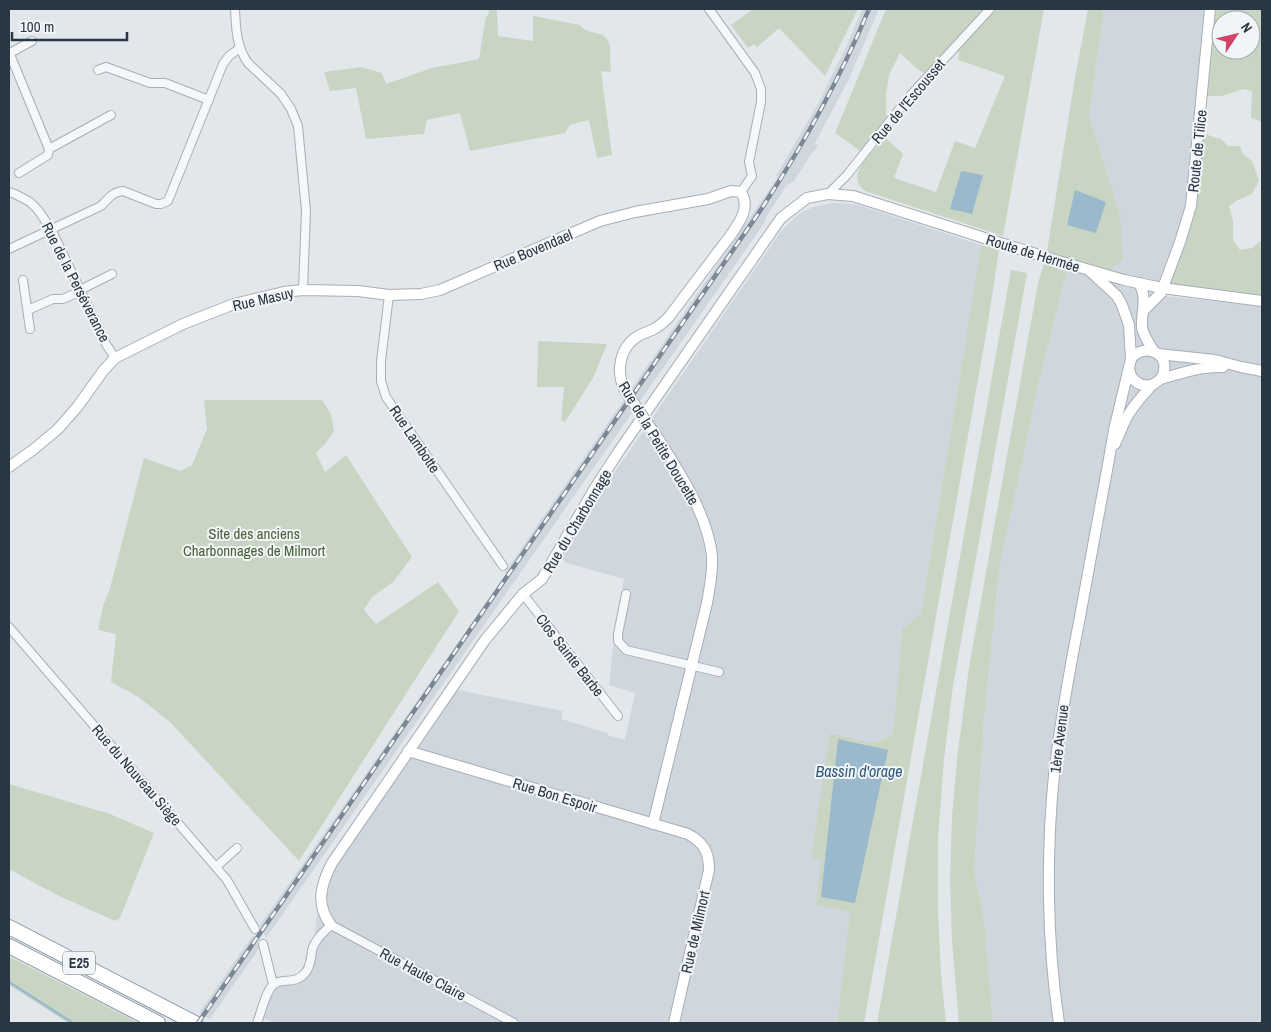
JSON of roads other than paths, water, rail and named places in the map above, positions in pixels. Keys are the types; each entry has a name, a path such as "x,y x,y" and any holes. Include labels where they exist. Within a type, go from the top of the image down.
{"highway":[{"name":"E25","path":"9,927 196,1023"},
{"name":"E25","path":"9,946 158,1023"}],"street":[{"name":"Rue Masuy","path":"9,467 58,429 115,358 183,324 234,304 284,292 303,290 306,211 298,126 282,94 248,63 240,48 235,9"},
{"path":"708,9 755,73 761,88 761,102 749,162 752,176 741,192"},
{"name":"Rue de l'Escousset","path":"828,194 847,175 909,97 990,9"},
{"name":"Route de Tilice","path":"1162,288 1180,242 1191,206 1210,9"},
{"path":"32,41 9,53 12,70 50,149"},
{"path":"9,249 101,206 110,195 119,191 156,204 161,204 168,200 225,60 240,48"},
{"path":"98,70 106,67 150,83 166,83 209,100"},
{"path":"19,173 48,155 50,149 111,116"},
{"name":"Rue Bovendael","path":"303,290 358,291 389,295 421,294 440,290 612,217 708,199 731,190 741,192"},
{"name":"Rue de la Perséverance","path":"9,192 30,202 51,229 106,344 115,358"},
{"name":"Rue de la Petite Doucette","path":"653,824 710,586 712,557 704,522 698,508 670,457 622,386 619,373 620,360 632,341 657,327 668,318 730,236 739,223 745,209 741,192"},
{"name":"Route de Hermée","path":"807,198 828,194 853,196 994,242 1124,280 1162,288 1262,301"},
{"name":"Rue du Charbonnage","path":"331,925 326,918 321,896 324,879 332,863 485,640 523,594 542,579 619,451 781,218 807,198"},
{"name":"1ère Avenue","path":"1059,1023 1050,914 1050,834 1054,776 1064,702 1114,430 1131,359 1129,325 1122,305 1117,296 1087,269"},
{"path":"28,310 53,300 63,299 112,274"},
{"path":"23,280 30,330"},
{"path":"1117,296 1120,285 1124,280"},
{"path":"1139,283 1144,297 1142,326 1144,334 1164,364 1164,371 1157,382"},
{"path":"1144,310 1161,293 1162,288"},
{"name":"Rue Lambotte","path":"389,295 381,361 383,390 503,566"},
{"path":"1131,359 1138,352 1144,350 1215,360 1262,371"},
{"path":"1129,370 1133,380 1142,385 1157,382 1191,370 1215,366 1241,367"},
{"name":"1ère Avenue","path":"1109,459 1126,417 1157,382"},
{"name":"Clos Sainte Barbe","path":"523,594 618,716"},
{"path":"626,594 618,634 618,641 626,650 720,672"},
{"name":"Rue du Nouveau Siège","path":"9,627 216,867 233,889 255,930"},
{"name":"Rue Bon Espoir","path":"408,751 688,834 701,842"},
{"name":"Rue de Milmort","path":"674,1023 709,870 709,858 701,842"},
{"path":"216,867 237,848"},
{"path":"257,1023 268,992 273,984 294,980 308,970 313,947 321,934 331,925"},
{"name":"Rue Haute Claire","path":"331,925 514,1023"},
{"path":"263,944 273,984"}],"water":[{"path":"961,171 983,175 972,214 950,209"},
{"path":"1075,190 1106,202 1096,233 1067,225"},
{"name":"Bassin d'orage","path":"838,739 888,750 855,903 821,897"}],"waterway":[{"path":"9,982 73,1023"}],"railway":[{"path":"198,1023 758,214 818,114 845,62 869,9"}],"park label":[{"name":"Site des anciens Charbonnages de Milmort","path":"254,542"}]}
